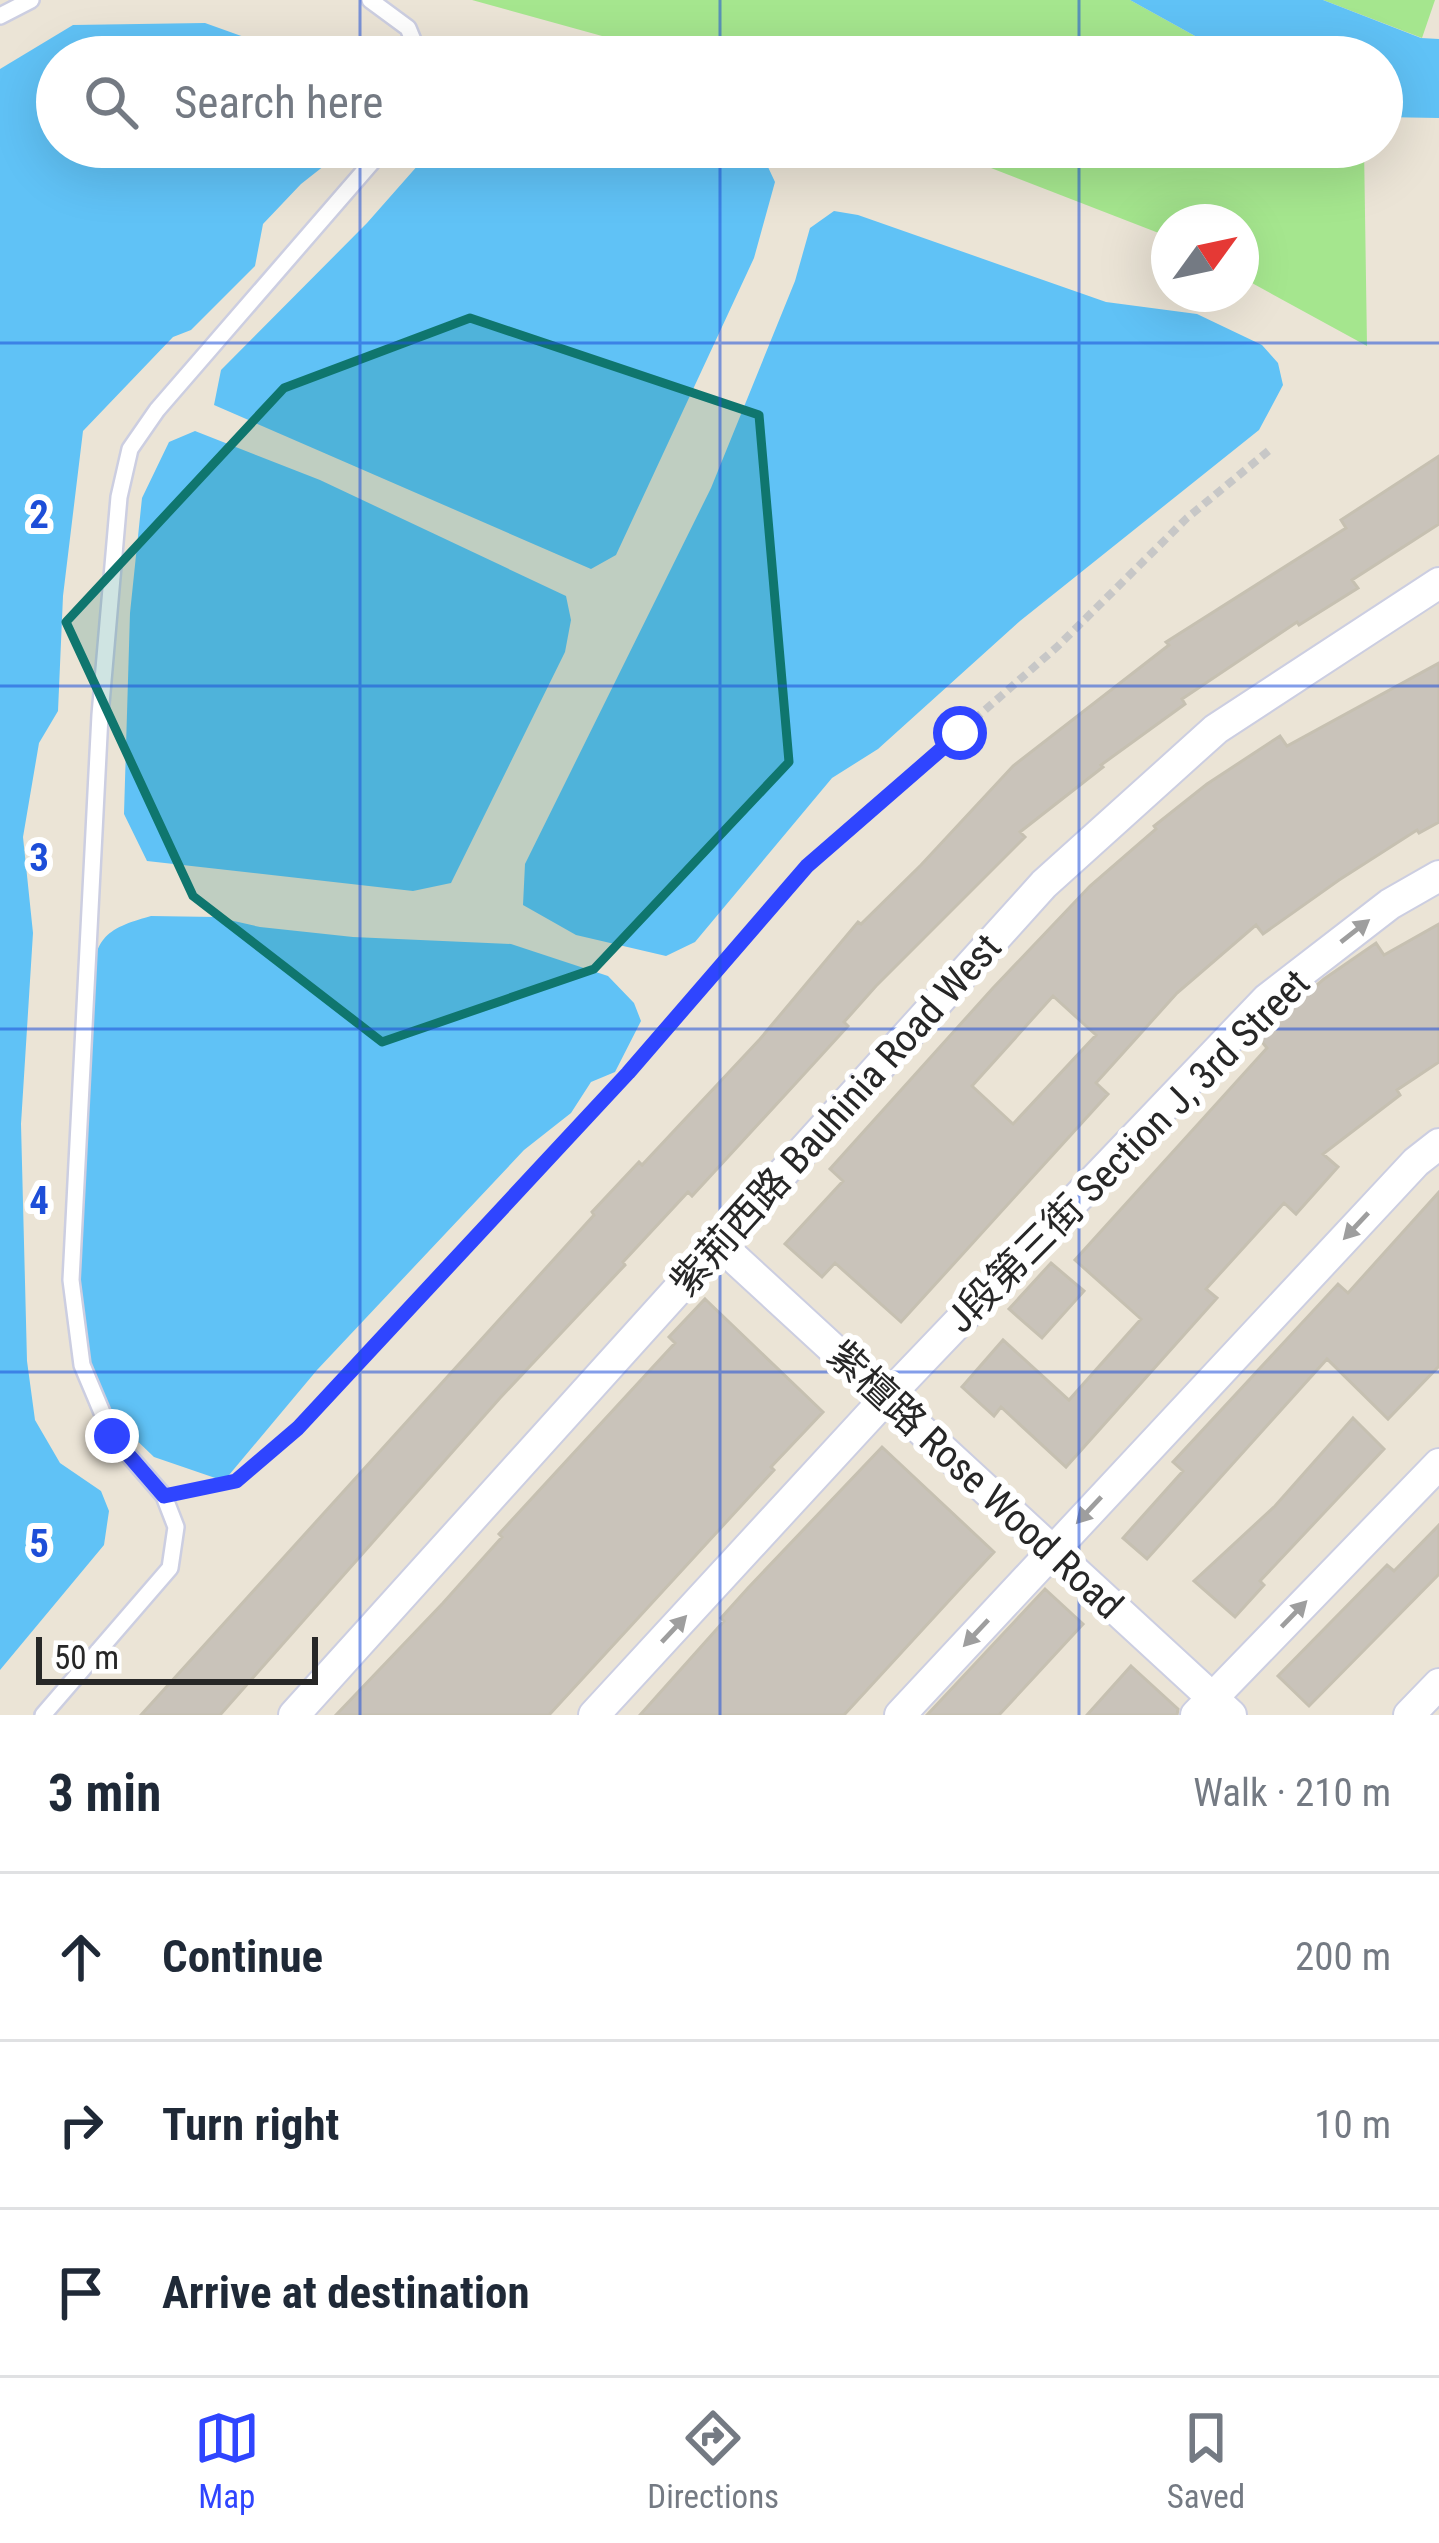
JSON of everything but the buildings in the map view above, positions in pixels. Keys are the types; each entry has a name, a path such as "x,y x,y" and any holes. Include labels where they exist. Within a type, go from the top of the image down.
{"street":[{"name":"紫荊西路 Bauhinia Road West","path":"294,1715 1044,884 1216,729 1439,583"},
{"path":"1364,632 1439,608"},
{"name":"J段第三街 Section J, 3rd Street","path":"594,1715 886,1398 1267,1000 1390,904 1439,876"},
{"path":"900,1715 1416,1162 1439,1144"},
{"name":"紫檀路 Rose Wood Road","path":"718,1244 1052,1550 1213,1709"},
{"path":"1213,1709 1439,1464"},
{"path":"1408,1715 1439,1684"}],"lane":[{"path":"0,16 31,0"},
{"path":"370,0 408,28 411,36"},
{"path":"43,1715 170,1568 176,1527 164,1496 112,1436 89,1382 82,1365 71,1280 100,715 118,496 130,449 157,410 367,168"}],"path":[{"path":"164,1496 236,1481 298,1428 628,1073 807,866 1058,646 1187,518 1273,447"}],"highlighted area":[{"path":"470,318 759,415 789,762 594,969 382,1042 193,896 66,622 284,388"}],"green space":[{"path":"472,0 1130,0 1195,36 602,36"},
{"path":"1323,0 1435,0 1422,38"},
{"path":"991,168 1364,168 1367,346 1259,287 1259,204 1151,204 1151,230"}],"water":[{"path":"1130,0 1323,0 1421,38 1439,39 1439,118 1403,117 1403,36 1195,36"},
{"path":"205,23 241,36 55,36 73,25"},
{"path":"36,47 36,168 321,168 263,224 255,266 191,330 173,337 83,431 63,596 58,711 39,743 23,837 33,933 21,1124 27,1361 35,1420 60,1463 101,1491 109,1511 104,1545 0,1670 0,69"},
{"path":"415,168 768,168 775,182 754,258 616,555 591,569 214,405 221,370"},
{"path":"834,211 858,215 1106,302 1151,308 1151,312 1197,314 1262,345 1278,363 1283,385 1259,430 1020,621 878,749 832,778 695,942 666,956 576,935 523,905 525,864 711,488 795,281 810,228"},
{"path":"195,431 320,480 566,596 571,620 565,652 451,883 413,891 147,861 124,814 130,613 142,498 169,442"},
{"path":"151,916 216,917 353,937 511,944 608,976 634,1003 641,1021 615,1072 591,1082 571,1113 524,1150 317,1370 224,1481 154,1457 102,1407 84,1375 80,1284 85,994 103,941 119,927"}],"route":[{"path":"112,1436 164,1496 236,1481 298,1428 370,1352 628,1073 807,866 960,733"}]}
